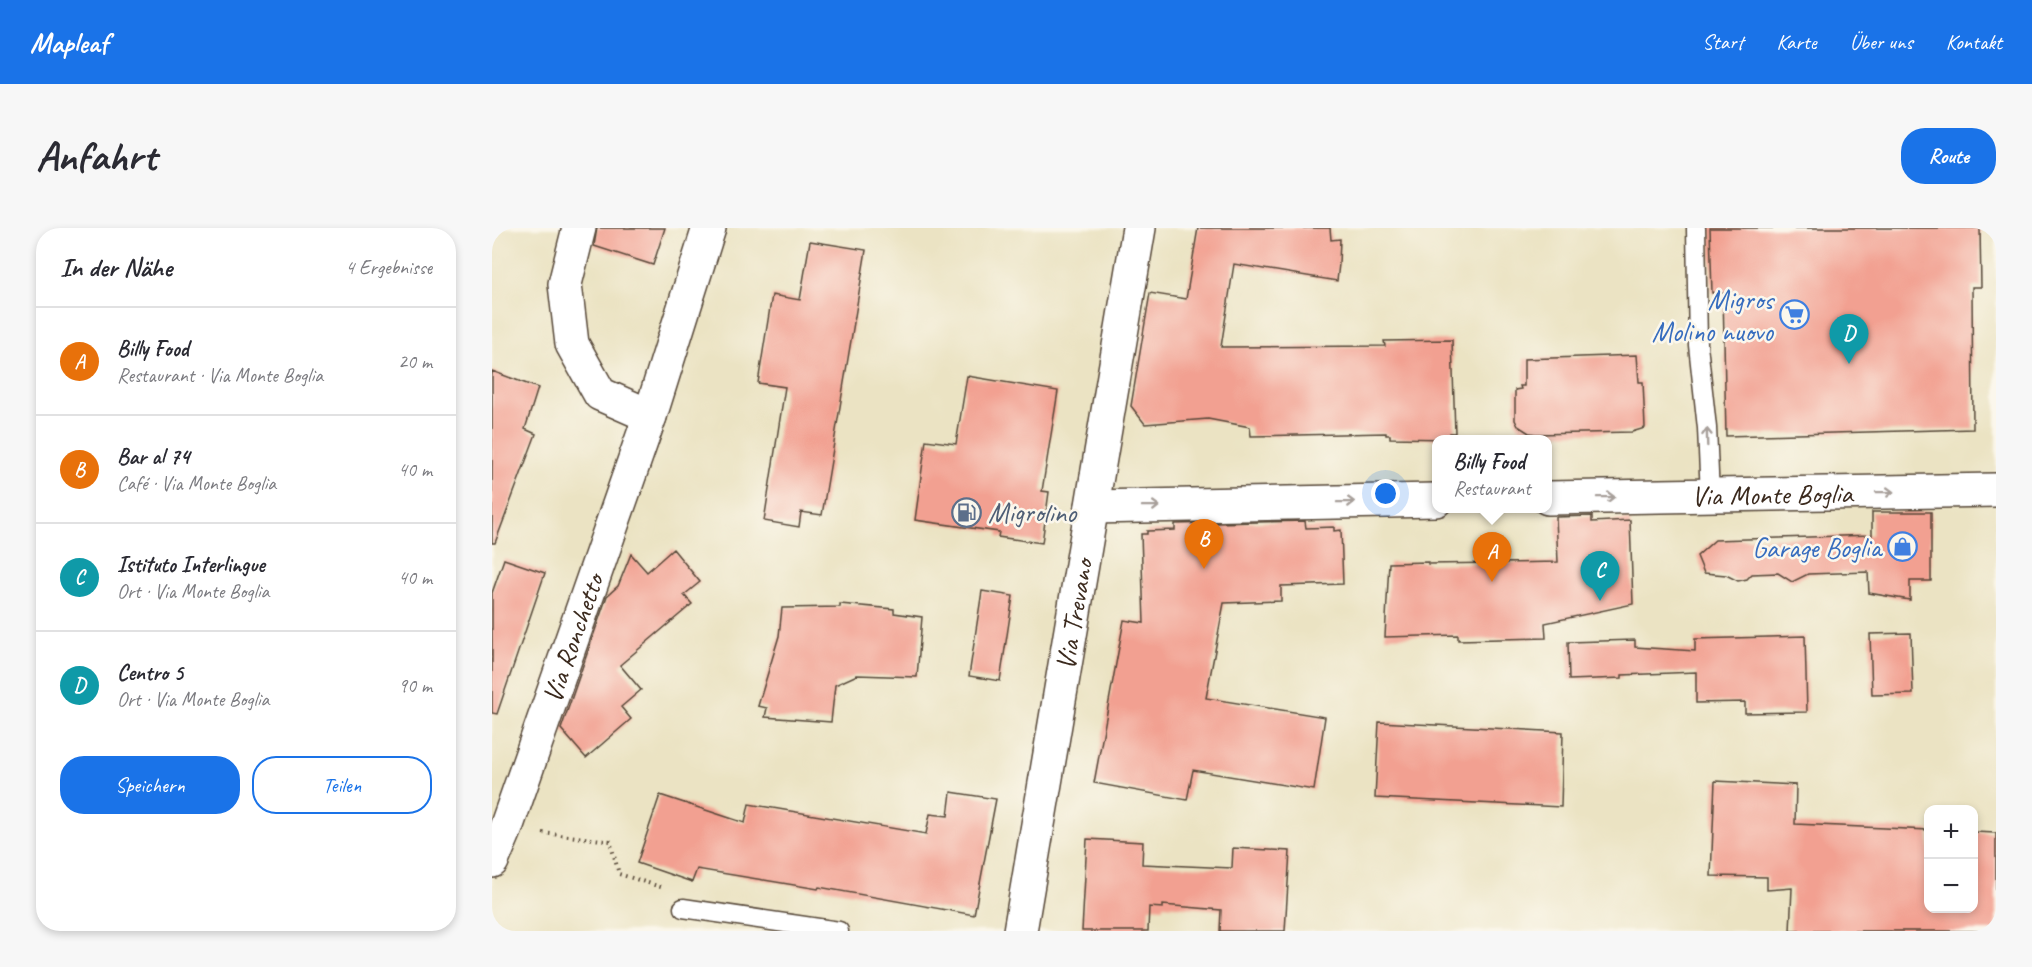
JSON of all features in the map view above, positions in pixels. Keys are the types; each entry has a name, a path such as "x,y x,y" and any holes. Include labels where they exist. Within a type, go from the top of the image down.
{"street":[{"path":"579,228 565,284 572,344 600,394 650,416"},
{"name":"Via Ronchetto","path":"492,861 506,828 650,416 709,228"},
{"name":"Via Trevano","path":"1020,931 1139,228"},
{"name":"Via Monte Boglia","path":"1552,498 1996,490"},
{"path":"1092,507 1432,500"}],"lane":[{"path":"1696,228 1698,345 1707,428 1710,496"},
{"path":"683,908 839,931"}],"path":[{"path":"506,828 609,842 619,874 678,893 683,908"}],"building":[{"path":"597,228 665,228 653,265 594,246"},
{"path":"1198,228 1330,228 1331,240 1340,239 1337,281 1234,264 1221,347 1385,346 1384,341 1452,340 1455,433 1432,435 1432,439 1390,438 1390,435 1386,433 1251,436 1250,427 1208,419 1145,424 1131,406 1150,293 1186,299"},
{"path":"1710,228 1980,228 1981,287 1972,287 1973,429 1726,436 1723,293 1712,293"},
{"path":"810,241 866,250 822,515 801,512 799,527 764,521 785,387 758,383 772,295 800,300"},
{"path":"1637,355 1639,382 1643,382 1645,428 1632,432 1536,434 1529,433 1518,426 1515,420 1515,390 1524,386 1524,359"},
{"path":"492,371 538,388 525,429 536,434 495,543 492,543"},
{"path":"967,376 1058,391 1042,491 1049,492 1042,543 998,537 999,532 915,520 926,440 956,444"},
{"path":"1872,512 1931,512 1931,581 1910,581 1910,600 1869,593 1868,572 1808,574 1792,582 1778,573 1752,574 1747,579 1738,581 1726,575 1704,573 1697,556 1715,540 1872,535"},
{"path":"1592,516 1592,522 1630,520 1633,604 1545,623 1546,638 1458,640 1458,635 1385,637 1389,563 1558,562 1556,517"},
{"path":"1305,521 1306,528 1334,527 1334,531 1341,530 1343,584 1281,586 1281,601 1224,603 1206,698 1325,717 1314,790 1193,770 1187,800 1094,783 1124,620 1144,623 1141,534 1147,534 1147,531 1175,530 1175,524"},
{"path":"673,549 700,582 684,595 692,604 620,665 641,690 621,707 631,719 586,758 561,729 607,596 618,586 631,554 647,572"},
{"path":"504,559 545,573 497,714 492,713 492,593"},
{"path":"982,591 1013,596 1000,681 969,676"},
{"path":"840,604 894,609 894,613 922,617 917,677 857,675 835,685 831,722 765,717 767,708 758,706 779,636 782,608 840,607"},
{"path":"1911,633 1913,694 1872,695 1870,634"},
{"path":"1805,636 1807,712 1745,713 1745,702 1696,703 1696,672 1569,680 1568,642 1635,640 1635,647 1695,651 1695,639"},
{"path":"1379,722 1563,732 1561,807 1375,798"},
{"path":"1715,781 1796,785 1795,824 1924,830 1924,913 1978,913 1978,832 1996,833 1996,931 1790,931 1792,888 1767,890 1767,877 1711,876"},
{"path":"951,792 996,799 974,915 819,887 818,889 697,869 692,882 637,863 660,795 745,823 749,804 926,834 930,814 948,816"},
{"path":"1087,839 1143,842 1142,864 1232,868 1233,848 1290,851 1285,931 1220,931 1221,910 1163,905 1163,908 1149,907 1148,931 1082,931"}],"place":[{"name":"Migros Molino nuovo","path":"1794,315"},
{"name":"Centro 5","path":"1849,364"},
{"name":"Migrolino","path":"967,512"},
{"name":"Garage Boglia","path":"1902,547"},
{"name":"Bar al 74","path":"1204,569"},
{"name":"Billy Food","path":"1492,582"},
{"name":"Istituto Interlingue","path":"1600,601"}]}
